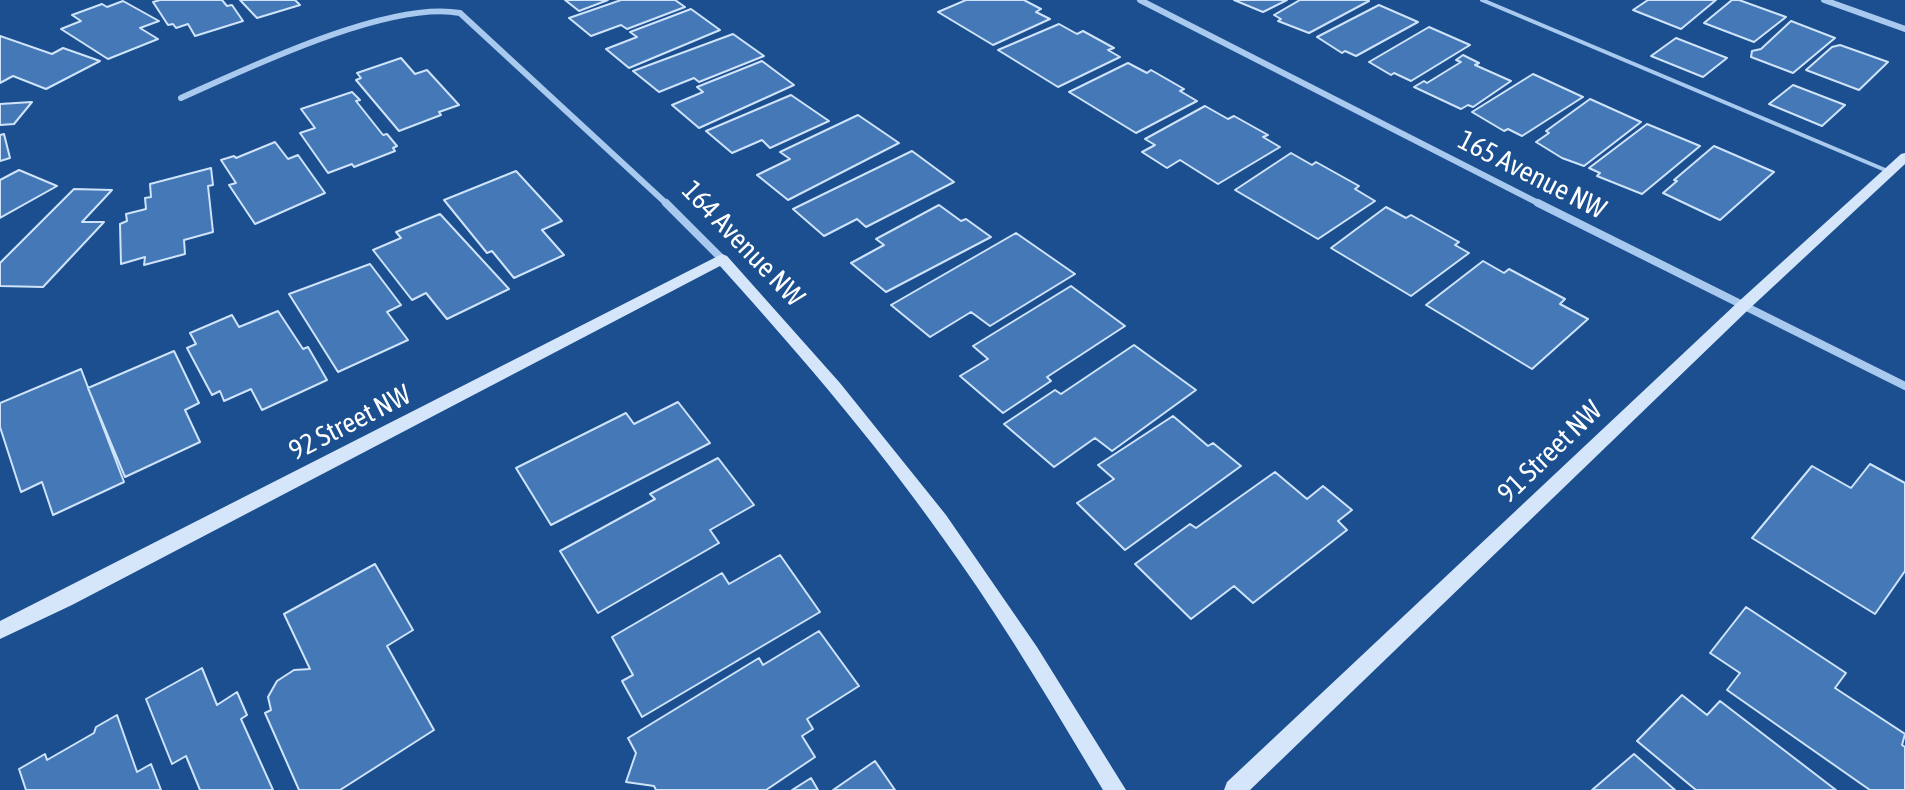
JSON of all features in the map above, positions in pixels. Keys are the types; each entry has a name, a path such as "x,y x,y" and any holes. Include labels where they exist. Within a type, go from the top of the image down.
{"street":[{"name":"165 Avenue NW","path":"1140,0 1742,307 1905,386"},
{"path":"1824,0 1905,29"},
{"name":"164 Avenue NW","path":"181,98 284,52 402,13 441,9 460,13 670,207 722,259 804,351 941,521 1031,654 1115,790"},
{"name":"91 Street NW","path":"1235,790 1742,307 1905,157"},
{"name":"92 Street NW","path":"0,630 722,259"}],"lane":[{"path":"1482,0 1890,172"}],"building":[{"path":"222,0 227,6 232,5 243,21 195,36 188,24 176,28 173,24 168,25 153,2"},
{"path":"240,0 295,0 300,5 257,18"},
{"path":"565,0 608,0 579,11"},
{"path":"621,0 675,0 685,7 627,29 621,25 591,36 569,18"},
{"path":"966,0 1024,0 1041,9 1036,12 1050,19 993,45 938,12"},
{"path":"1234,0 1287,0 1263,12"},
{"path":"1300,0 1369,1 1309,33 1278,21 1281,19 1274,15"},
{"path":"1648,0 1716,0 1681,29 1633,10"},
{"path":"1732,0 1786,17 1754,42 1704,23"},
{"path":"123,1 159,21 140,28 158,39 108,59 61,29 81,21 72,15 102,4 107,7"},
{"path":"1379,5 1418,22 1356,56 1345,51 1342,53 1317,37"},
{"path":"691,9 720,30 629,68 606,49 637,37 630,32"},
{"path":"1791,21 1835,38 1793,73 1751,57 1752,51 1761,49"},
{"path":"1059,24 1077,34 1083,31 1114,48 1108,50 1120,57 1058,87 998,50"},
{"path":"1429,27 1470,45 1411,81 1394,73 1391,75 1369,62"},
{"path":"733,34 764,56 699,82 694,78 659,92 633,71"},
{"path":"0,36 52,54 63,48 100,61 46,89 13,76 0,83"},
{"path":"1676,38 1727,58 1703,77 1651,56"},
{"path":"1840,45 1888,62 1859,90 1806,70 1832,47"},
{"path":"1463,55 1479,63 1475,65 1511,81 1473,107 1468,105 1461,109 1414,87 1424,81 1427,83 1461,62 1456,60"},
{"path":"401,58 415,74 427,70 459,105 399,131 356,80 361,78 357,73"},
{"path":"762,61 794,85 699,128 672,105 703,92 697,87"},
{"path":"1128,63 1147,73 1151,70 1184,89 1180,91 1197,101 1136,133 1069,92"},
{"path":"1533,74 1583,97 1522,136 1508,129 1504,131 1472,112"},
{"path":"1793,85 1845,105 1822,126 1769,104"},
{"path":"352,92 383,135 387,134 397,146 393,148 395,151 354,167 352,164 328,173 300,133 315,128 301,109"},
{"path":"791,95 829,121 770,148 762,140 732,153 706,131"},
{"path":"1590,99 1641,122 1584,166 1562,158 1536,142 1549,133 1546,131"},
{"path":"32,102 14,124 0,125 0,104"},
{"path":"1205,106 1228,119 1234,116 1268,135 1263,137 1280,147 1218,184 1180,160 1167,168 1142,152 1155,145 1145,139"},
{"path":"858,115 899,143 788,200 757,175 790,159 780,152"},
{"path":"1647,124 1700,146 1642,194 1597,176 1600,173 1589,168"},
{"path":"4,134 10,158 0,161 0,135"},
{"path":"275,142 288,159 298,155 325,193 255,224 229,185 236,183 221,160 236,158"},
{"path":"1714,146 1774,172 1720,220 1663,193"},
{"path":"912,151 954,182 866,227 857,219 824,236 793,209"},
{"path":"1291,153 1312,165 1316,162 1359,186 1355,189 1375,201 1318,239 1235,190"},
{"path":"211,168 213,185 208,186 213,232 184,240 185,254 144,265 145,257 121,264 120,224 127,221 126,214 146,209 145,198 151,197 150,184"},
{"path":"19,170 57,186 0,218 0,180"},
{"path":"516,171 562,221 542,230 564,255 514,278 492,251 487,253 444,200"},
{"path":"74,189 112,190 82,222 104,222 43,287 0,286 0,263"},
{"path":"939,205 991,237 886,292 851,263 884,245 876,239"},
{"path":"1386,207 1406,218 1411,215 1459,242 1455,245 1469,253 1411,296 1331,248"},
{"path":"440,214 509,289 447,319 426,293 412,300 373,250 401,238 396,232"},
{"path":"1016,233 1075,274 990,326 971,312 930,337 891,305"},
{"path":"1483,261 1504,273 1509,269 1565,299 1560,304 1588,319 1532,369 1426,305"},
{"path":"370,264 401,305 387,312 408,340 338,372 289,294"},
{"path":"1071,286 1125,326 1047,377 1051,381 1003,413 960,376 988,359 973,346"},
{"path":"278,311 303,349 308,347 327,380 262,410 251,389 224,401 220,391 212,395 187,348 196,344 190,333 232,315 239,327"},
{"path":"1134,345 1196,390 1112,451 1095,438 1054,467 1004,424 1055,390 1061,394"},
{"path":"174,351 199,403 185,410 200,442 125,477 88,388"},
{"path":"81,369 124,482 53,515 42,482 21,492 0,427 0,403"},
{"path":"678,402 710,443 551,525 516,468 626,413 634,424"},
{"path":"1173,416 1208,446 1213,443 1241,466 1125,550 1077,503 1114,479 1098,465"},
{"path":"718,458 754,505 710,530 719,543 598,613 560,551 655,499 650,494"},
{"path":"1870,464 1905,483 1905,571 1875,614 1752,538 1812,466 1851,488"},
{"path":"1275,472 1307,499 1323,486 1352,510 1338,521 1347,530 1253,603 1234,586 1191,619 1135,564 1190,524 1196,528"},
{"path":"780,555 820,612 642,717 622,681 633,675 612,637 722,573 729,584"},
{"path":"375,564 413,630 387,646 434,730 340,790 299,790 265,713 271,710 268,697 277,681 294,670 310,669 284,614"},
{"path":"1746,607 1846,673 1835,688 1905,734 1902,745 1905,747 1905,790 1870,790 1727,690 1740,673 1710,653"},
{"path":"819,631 859,686 807,719 813,729 802,736 815,757 766,790 656,790 654,786 626,782 636,753 628,738 759,658 763,665"},
{"path":"202,668 217,705 237,692 247,715 241,719 273,790 200,790 186,756 172,764 146,699"},
{"path":"1682,695 1707,715 1720,701 1836,790 1696,790 1637,741"},
{"path":"117,715 137,772 151,764 161,790 26,790 19,769 45,754 47,760 94,733 96,727"},
{"path":"1634,754 1675,790 1592,790"},
{"path":"875,761 895,790 833,790"},
{"path":"811,778 818,790 792,790"}]}
